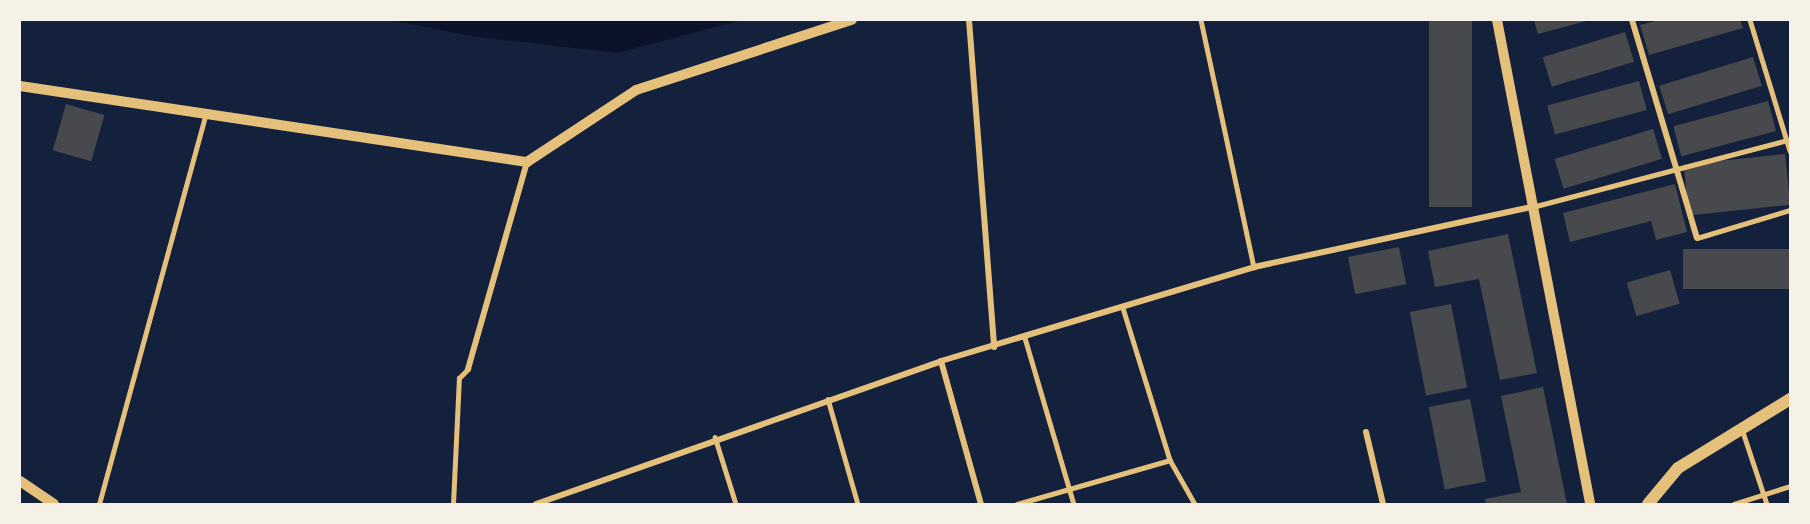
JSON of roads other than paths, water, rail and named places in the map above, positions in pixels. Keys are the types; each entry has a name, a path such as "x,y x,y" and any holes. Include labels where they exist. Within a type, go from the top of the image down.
{"main road":[{"path":"1648,504 1678,468 1791,399"}],"street":[{"path":"468,369 527,162 636,90 852,20"},
{"path":"969,20 994,347"},
{"path":"1497,20 1536,206 1590,504"},
{"path":"1632,20 1697,238"},
{"path":"20,86 207,111 527,162"},
{"path":"536,504 715,437 941,361 1025,338 1254,267 1536,206"},
{"path":"941,361 981,504"},
{"path":"1366,432 1383,504"},
{"path":"20,481 54,504"}],"lane":[{"path":"1201,20 1254,267"},
{"path":"1750,20 1791,152"},
{"path":"99,504 207,111"},
{"path":"1536,206 1787,140"},
{"path":"1697,238 1791,210"},
{"path":"1123,308 1170,460 1195,504"},
{"path":"1025,338 1074,504"},
{"path":"453,504 459,378 468,369"},
{"path":"828,399 858,504"},
{"path":"1742,429 1767,504"},
{"path":"715,437 736,504"},
{"path":"1017,504 1170,460"},
{"path":"1734,504 1791,486"}],"water":[{"path":"390,20 742,20 617,53 477,37"}]}
